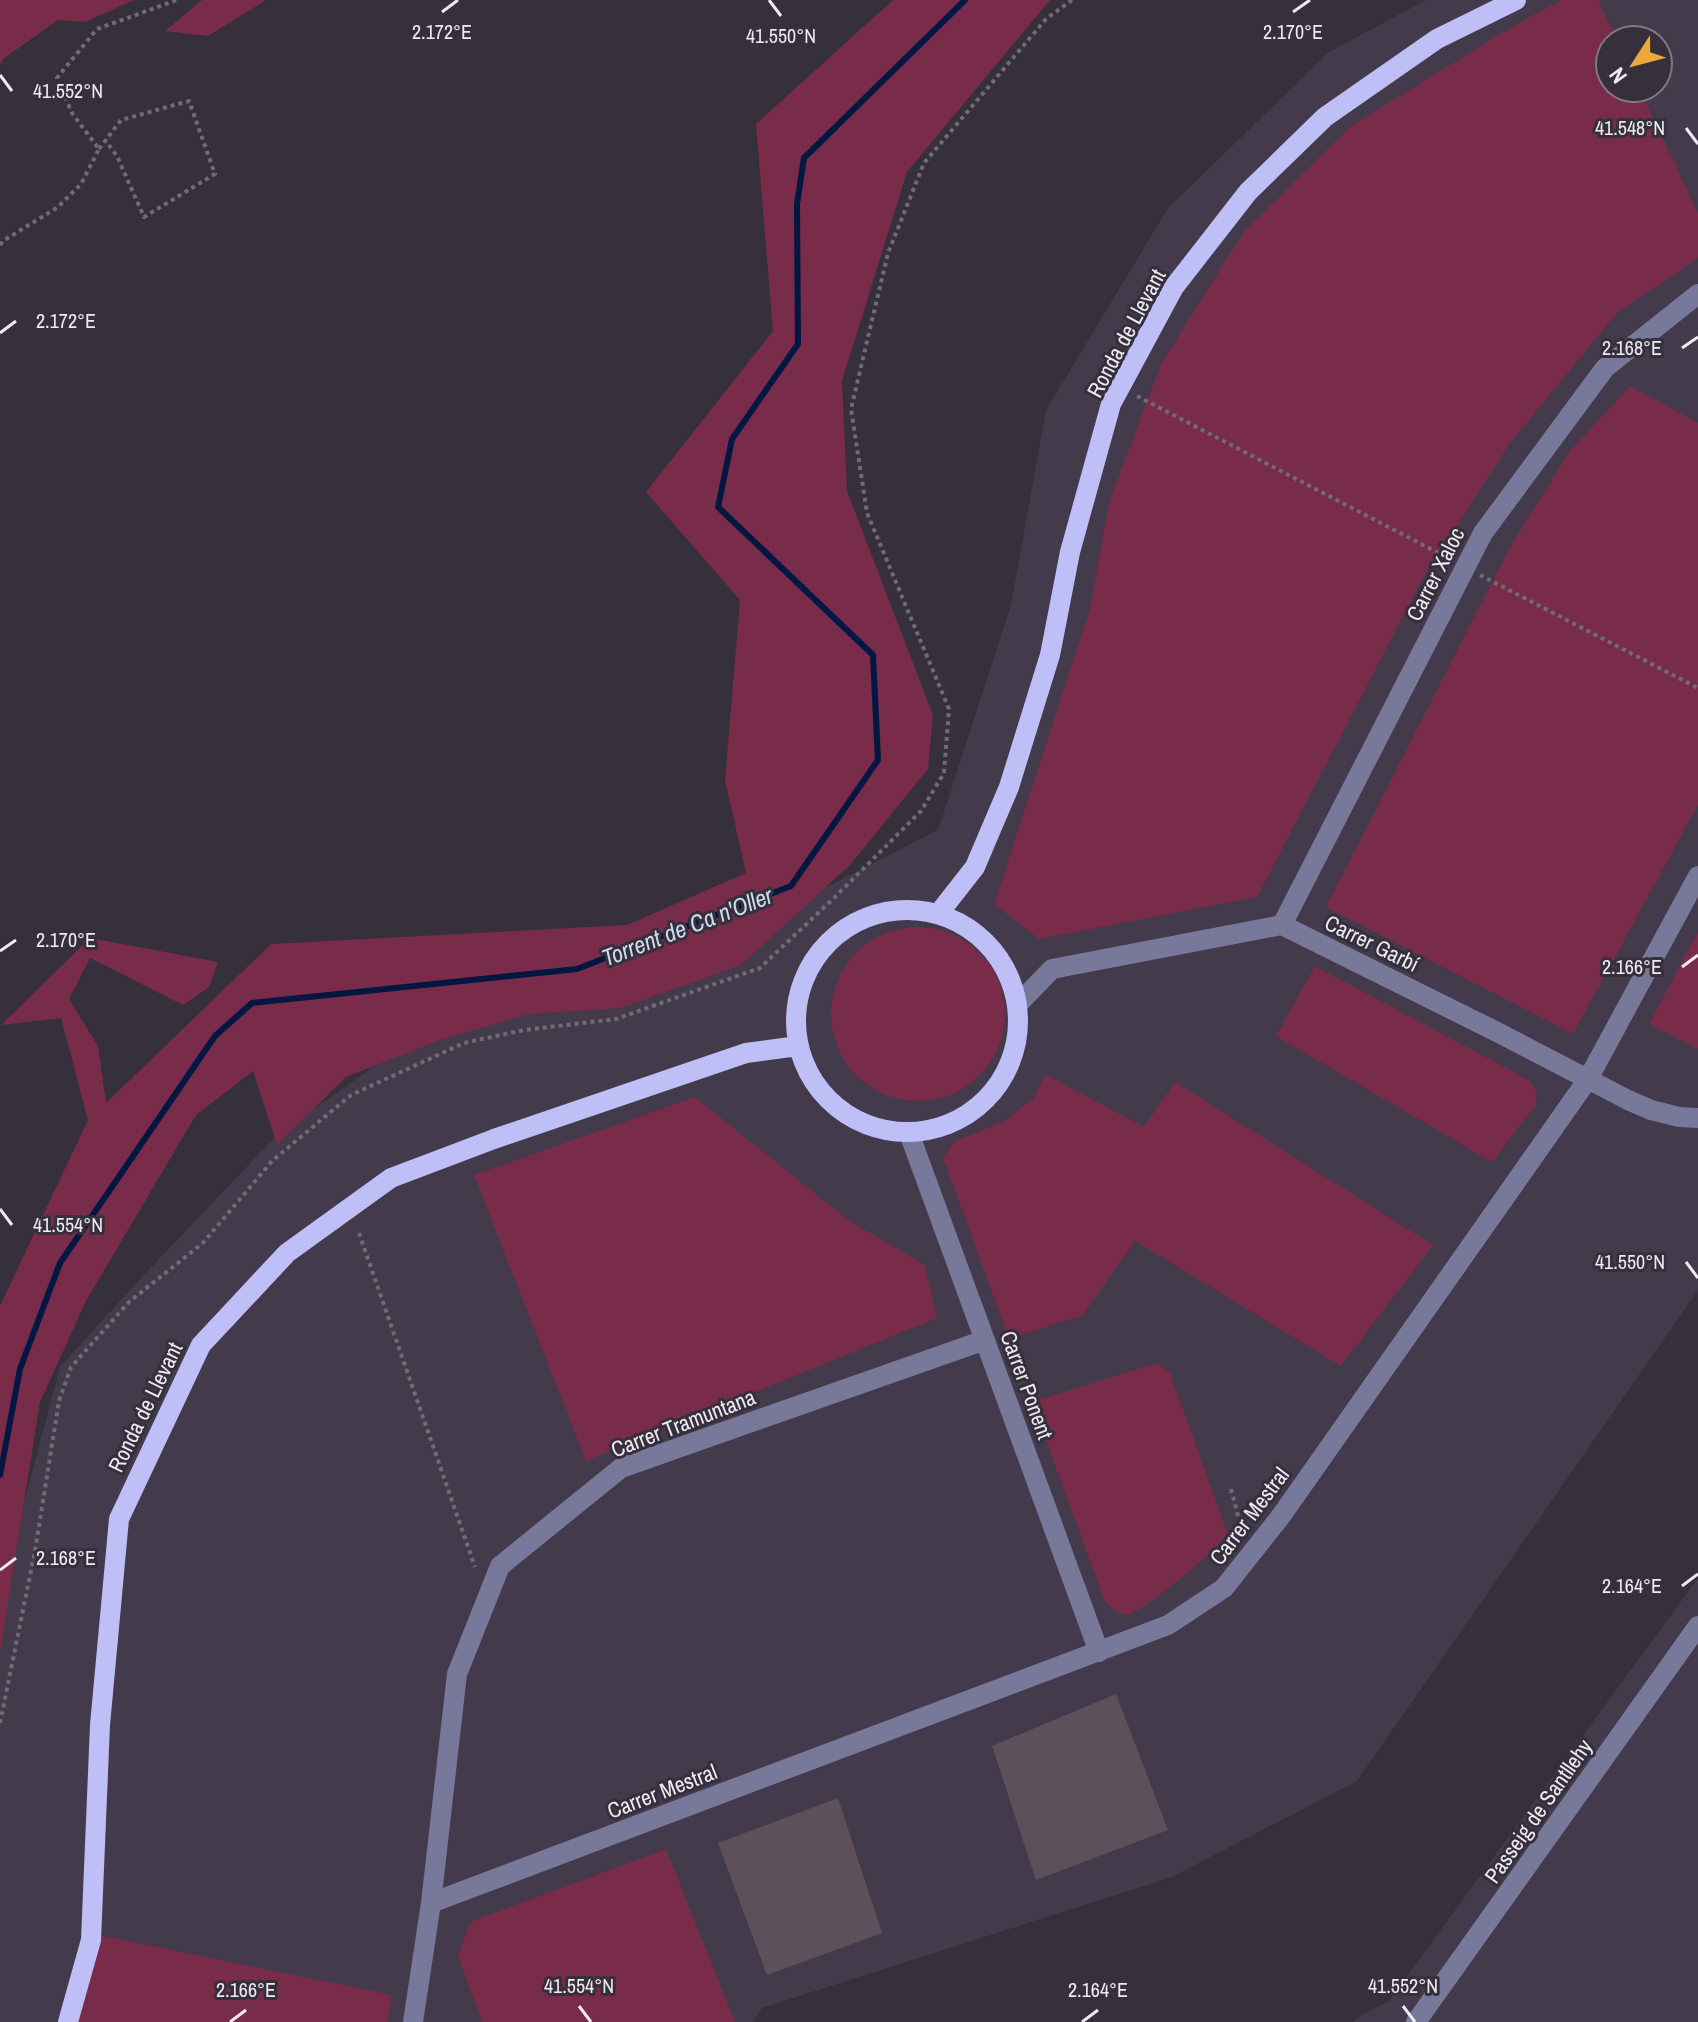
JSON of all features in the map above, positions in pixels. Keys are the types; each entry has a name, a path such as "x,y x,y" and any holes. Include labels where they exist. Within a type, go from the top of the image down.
{"main road":[{"name":"Ronda de Llevant","path":"939,913 975,867 1009,787 1050,655 1070,552 1111,404 1174,287 1248,192 1325,117 1437,39 1516,0"},
{"path":"907,908 939,913 974,931 1005,967 1018,1004 1019,1025 1011,1063 998,1088 969,1115 948,1126 909,1133 873,1127 838,1109 813,1082 798,1046 795,1025 801,986 821,948 851,923 907,908"},
{"name":"Ronda de Llevant","path":"68,2022 91,1940 100,1725 119,1519 201,1345 287,1253 391,1178 494,1139 746,1053 798,1046"}],"street":[{"name":"Carrer Xaloc","path":"1282,925 1483,533 1605,368 1698,294"},
{"name":"Carrer Mestral","path":"431,1903 1168,1625 1224,1588 1281,1516 1588,1079 1698,876"},
{"path":"1018,1004 1052,969 1282,925"},
{"name":"Carrer Garbí","path":"1282,925 1651,1110 1698,1118"},
{"name":"Carrer Ponent","path":"909,1133 1099,1652"},
{"name":"Carrer Tramuntana","path":"413,2022 431,1903 457,1674 500,1566 621,1468 985,1340"},
{"name":"Passeig de Santllehy","path":"1416,2022 1698,1626"}],"path":[{"path":"99,149 72,113 57,78 97,29 177,0"},
{"path":"0,1723 32,1566 59,1401 71,1367 129,1302 203,1243 272,1161 351,1095 464,1043 524,1030 616,1019 760,968 921,811 944,773 949,709 867,513 851,409 888,253 924,163 1046,19 1072,0"},
{"path":"0,245 58,207 81,184 99,149 105,140 121,120 189,101 215,174 144,217 117,156 105,140"},
{"path":"1137,396 1698,688"},
{"path":"359,1233 475,1567"},
{"path":"1231,1489 1242,1531"}],"shaded area":[{"path":"0,0 134,0 85,22 58,20 3,59 0,66"},
{"path":"202,0 266,0 208,36 165,31"},
{"path":"893,0 1050,0 907,172 842,381 847,491 933,715 928,769 850,865 741,965 621,1008 529,1014 440,1040 346,1077 277,1145 253,1071 196,1115 86,1301 40,1402 0,1652 0,1306 88,1120 61,1018 1,1025 90,938 218,962 209,987 183,1005 90,958 69,999 98,1046 106,1103 271,944 627,925 746,873 725,780 740,600 646,492 773,331 756,124"},
{"path":"1426,0 1698,0 1698,1290 1357,1781 1172,1877 762,2008 753,2022 0,2022 0,1593 60,1367 277,1135 393,1053 791,905 938,830 1011,605 1046,410 1168,208 1329,52"},
{"path":"1561,0 1598,0 1609,24 1594,24 1594,104 1647,104 1698,213 1698,258 1617,313 1510,443 1423,578 1257,897 1039,939 994,904 1090,609 1109,502 1161,364 1243,233 1351,126"},
{"path":"1630,386 1698,423 1698,805 1573,1034 1326,907 1510,547 1570,451"},
{"path":"918,927 951,934 979,953 998,981 1005,1014 998,1047 979,1075 951,1094 918,1101 885,1094 857,1075 838,1047 831,1014 838,981 857,953 885,934"},
{"path":"1698,932 1698,1049 1649,1024"},
{"path":"1315,966 1529,1080 1537,1092 1536,1105 1492,1162 1276,1036"},
{"path":"1045,1074 1144,1127 1175,1082 1433,1245 1341,1366 1135,1241 1083,1315 1009,1339 943,1157 955,1141 1003,1122 1034,1098"},
{"path":"695,1097 848,1220 925,1265 937,1318 586,1461 474,1175"},
{"path":"1157,1363 1170,1373 1228,1534 1182,1578 1129,1615 1115,1611 1105,1602 1032,1402"},
{"path":"1698,1578 1698,2022 1352,2022 1388,2002"},
{"path":"666,1849 735,2022 482,2022 458,1957 470,1922"},
{"path":"99,1935 392,1995 387,2022 78,2022"}],"building":[{"path":"1116,1694 1168,1830 1036,1880 992,1746"},
{"path":"838,1798 882,1933 767,1975 718,1843"}],"waterway":[{"name":"Torrent de Ca n'Oller","path":"0,1475 20,1369 60,1263 215,1036 252,1003 577,969 791,886 878,760 873,655 718,507 732,439 798,344 797,204 804,158 965,0"}]}
